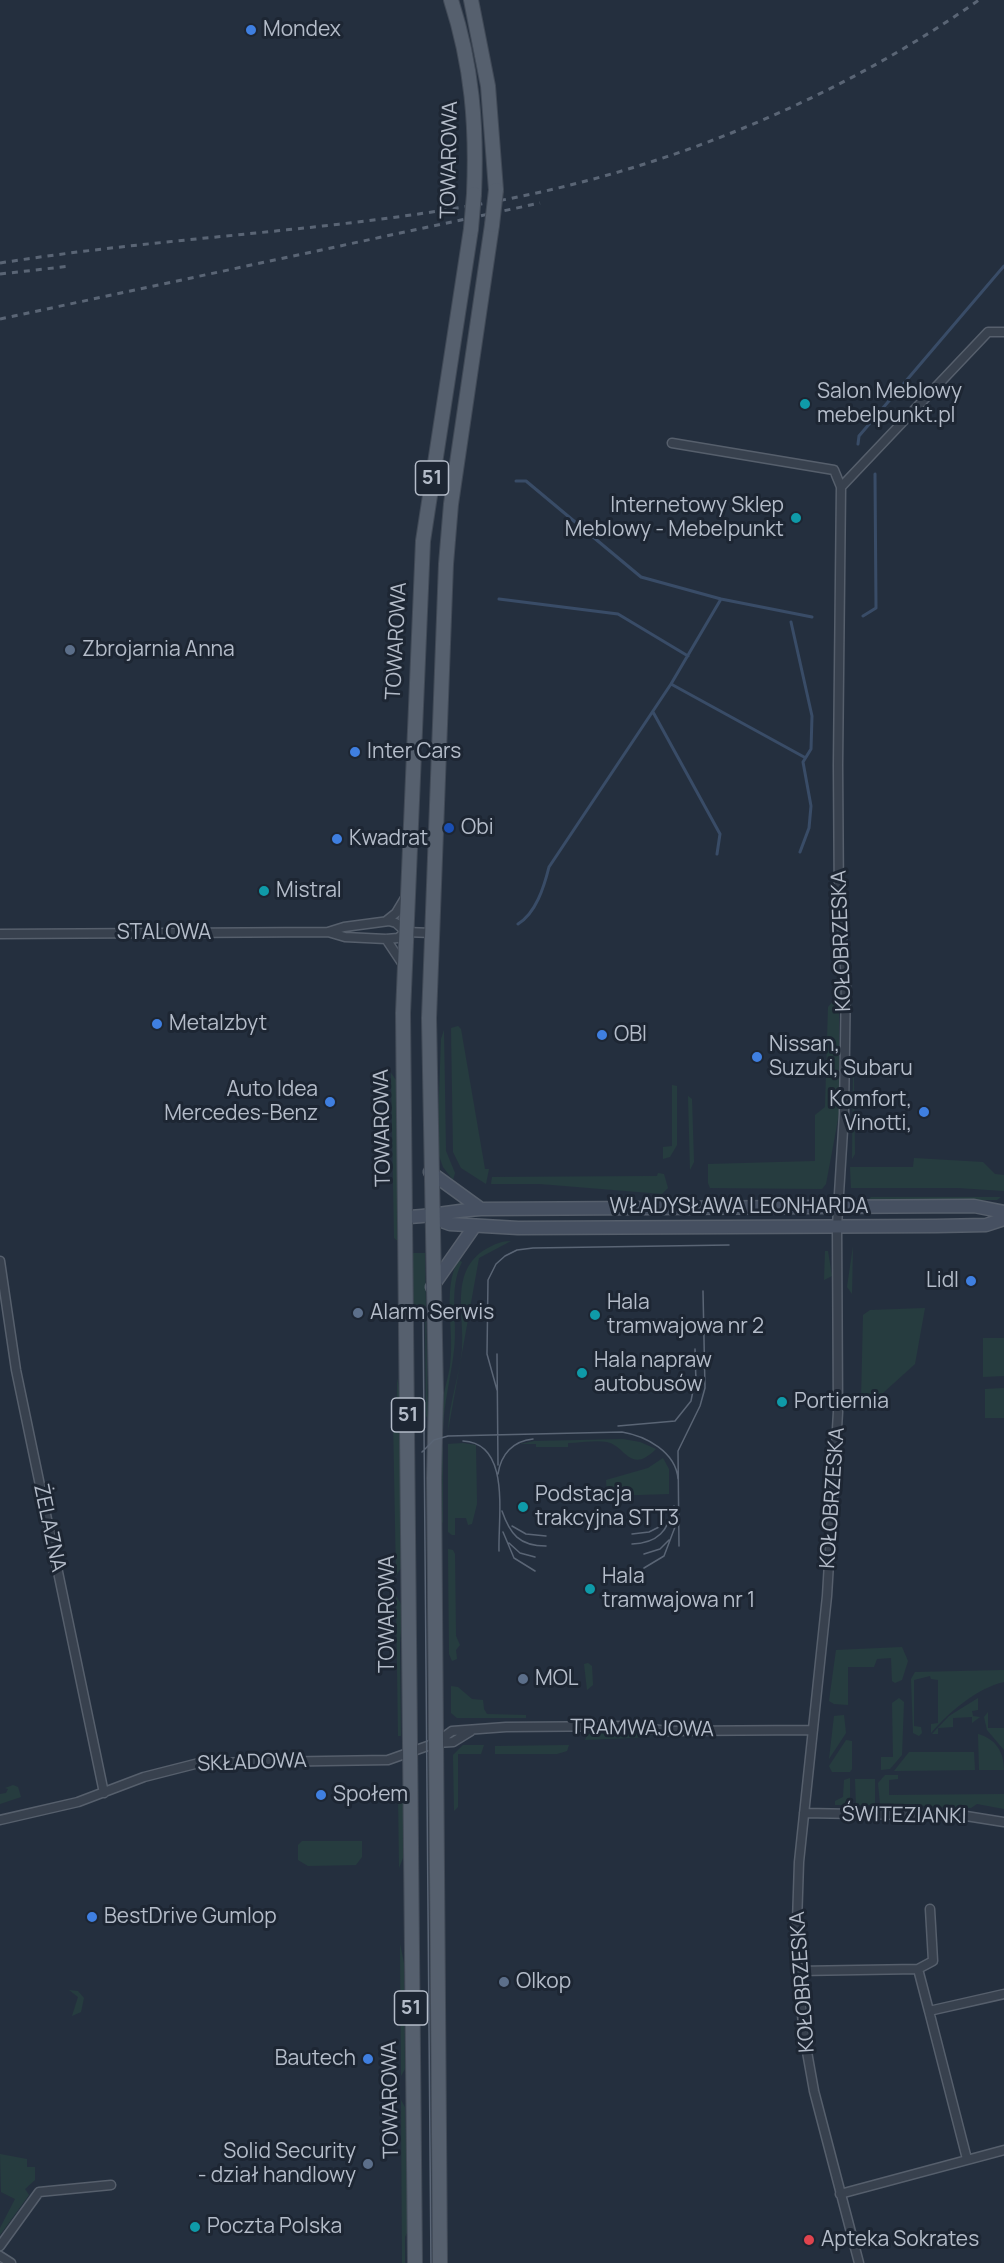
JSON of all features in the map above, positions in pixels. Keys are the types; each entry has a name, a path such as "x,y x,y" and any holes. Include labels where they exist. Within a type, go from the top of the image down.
{"main road":[{"name":"TOWAROWA","path":"415,2263 409,1753 405,970 421,574 428,507 471,229 474,194 476,145 474,100 470,67 452,0"},
{"name":"TOWAROWA","path":"440,2263 434,1478 436,1393 432,1287 429,1018 447,545 496,190 488,86 471,0"},
{"path":"445,397 451,392 458,393 464,400 465,407"},
{"path":"430,1172 481,1209"},
{"name":"WŁADYSŁAWA LEONHARDA","path":"405,1217 431,1217 450,1211 481,1209 974,1206 1004,1212"},
{"name":"WŁADYSŁAWA LEONHARDA","path":"431,1217 450,1224 474,1227 987,1225 1004,1219"},
{"path":"432,1287 474,1227"}],"street":[{"path":"672,443 834,470 841,487 988,332 1004,332"},
{"name":"KOŁOBRZESKA","path":"841,487 839,910 846,976 844,1114 837,1226 839,1390 827,1596 796,1903 798,1971 804,2035 814,2091 859,2263"},
{"path":"386,921 400,908 408,892"},
{"name":"STALOWA","path":"328,932 344,927 386,921 396,923 406,932"},
{"name":"STALOWA","path":"0,934 328,932 345,937 386,939 398,938 406,932 432,933"},
{"path":"386,939 398,953 405,970"},
{"name":"ŻELAZNA","path":"0,1261 26,1417 104,1793"},
{"name":"TRAMWAJOWA","path":"436,1743 453,1742 471,1731 506,1727 630,1726 667,1731 813,1730"},
{"name":"SKŁADOWA","path":"0,1820 78,1802 144,1777 199,1762 388,1760 436,1743"},
{"name":"ŚWITEZIANKI","path":"804,1813 966,1816 1004,1822"},
{"path":"798,1971 918,1969 933,1961 930,1909"},
{"path":"918,1969 967,2159"},
{"path":"929,2011 1004,1994"},
{"path":"840,2194 1004,2150"},
{"path":"0,2246 39,2192 111,2186"},
{"path":"0,2256 11,2263"}],"green space":[{"path":"834,1000 839,1004 839,1114 826,1184 822,1189 710,1188 708,1164 815,1161 815,1115 825,1107 828,1007"},
{"path":"458,1026 461,1029 485,1169 489,1169 486,1184 461,1168 453,1152 451,1028"},
{"path":"444,1030 446,1151 455,1173 453,1180 443,1167 437,1150 441,1039"},
{"path":"858,1064 854,1076 855,1154 852,1159 853,1068"},
{"path":"391,1073 396,1080 399,1242 394,1238"},
{"path":"672,1085 677,1086 677,1145 670,1157 663,1159 663,1147 672,1146"},
{"path":"688,1096 692,1099 694,1162 690,1170"},
{"path":"914,1158 983,1162 995,1174 1004,1175 1004,1191 958,1188 851,1188 850,1167 913,1167"},
{"path":"658,1173 664,1174 668,1188 662,1194 540,1184 491,1184 492,1177 657,1176"},
{"path":"871,1197 1001,1197 997,1200 868,1200"},
{"path":"511,1241 479,1258 460,1364 463,1281 474,1258 492,1246"},
{"path":"853,1246 852,1294 847,1287"},
{"path":"825,1251 828,1251 832,1276 824,1280"},
{"path":"413,1253 425,1253 428,1419 426,1416 425,1308 413,1308"},
{"path":"458,1260 462,1262 455,1283 455,1339 443,1429 441,1415 451,1353 451,1285"},
{"path":"925,1308 915,1364 873,1402 861,1401 863,1315 870,1310"},
{"path":"983,1338 1004,1338 1004,1376 983,1377"},
{"path":"458,1376 448,1431 450,1410"},
{"path":"397,1378 401,1398 402,1566 396,1576 393,1417 397,1409"},
{"path":"1004,1388 1004,1418 985,1418 985,1389"},
{"path":"623,1439 640,1442 656,1449 647,1456 634,1459 607,1442 568,1443 568,1447 536,1447 536,1444 520,1444 534,1441"},
{"path":"448,1444 476,1445 477,1504 472,1524 468,1525 466,1518 455,1518 455,1535 452,1535 448,1532"},
{"path":"443,1447 443,1524 440,1516 440,1448"},
{"path":"663,1458 669,1469 669,1494 607,1496 606,1480 648,1468"},
{"path":"448,1549 453,1550 455,1554 456,1636 460,1645 456,1650 457,1659 452,1661 449,1654"},
{"path":"396,1595 403,1608 400,1644 401,1736 398,1736"},
{"path":"902,1647 908,1661 902,1680 895,1683 892,1681 891,1658 877,1659 874,1667 848,1667 848,1705 834,1704 829,1701 836,1650"},
{"path":"588,1663 592,1666 593,1685 587,1690 584,1664"},
{"path":"1004,1670 1004,1682 974,1695 946,1717 931,1733 931,1724 938,1723 938,1680 931,1679 930,1676 914,1680 914,1726 921,1727 922,1733 919,1736 913,1733 911,1679 915,1672"},
{"path":"451,1686 458,1687 472,1699 483,1700 487,1714 526,1715 526,1718 457,1718 451,1713"},
{"path":"899,1698 904,1702 902,1755 890,1769 881,1770 881,1757 893,1757 892,1703"},
{"path":"978,1698 978,1710 972,1711 973,1716 980,1717 972,1723 972,1717 953,1718 953,1727 938,1728 938,1734 932,1734 949,1716"},
{"path":"988,1712 988,1728 1004,1728 1004,1750 987,1730 984,1717"},
{"path":"844,1715 846,1733 829,1759 834,1716"},
{"path":"595,1732 632,1733 653,1737 585,1740 587,1735"},
{"path":"978,1734 990,1739 998,1747 1004,1770 979,1770"},
{"path":"846,1740 852,1741 852,1769 850,1772 832,1772 829,1766"},
{"path":"463,1745 484,1745 481,1754 458,1754 458,1807 454,1811 453,1755"},
{"path":"569,1745 567,1751 557,1754 495,1754 495,1746"},
{"path":"909,1752 974,1752 975,1770 894,1771"},
{"path":"885,1775 898,1775 898,1779 889,1780 889,1795 1004,1794 1004,1809 977,1804 971,1808 880,1804 878,1783"},
{"path":"850,1778 850,1805 835,1805 835,1801 843,1797 844,1780"},
{"path":"855,1779 875,1779 875,1805 856,1805"},
{"path":"13,1785 18,1787 21,1797 0,1804 0,1794 6,1793 8,1789 5,1788"},
{"path":"403,1787 403,1858 399,1868 398,1791"},
{"path":"302,1841 362,1841 362,1857 356,1865 308,1866 298,1860 298,1845"},
{"path":"400,1944 404,1963 405,2069 401,2076"},
{"path":"69,1990 78,1991 84,1998 81,2012 72,2016 78,1997"},
{"path":"401,2100 405,2107 408,2231 405,2237 405,2263 402,2263"},
{"path":"0,2154 27,2159 27,2167 35,2167 35,2180 25,2189 29,2195 0,2235 0,2228 15,2199 1,2192"}],"waterway":[{"path":"858,444 859,436 1004,266"},
{"path":"863,616 876,608 875,474"},
{"path":"516,481 526,481 641,577 721,599"},
{"path":"499,599 618,614 688,656"},
{"path":"518,924 530,913 542,891 549,867 671,684 721,599 812,617"},
{"path":"791,622 812,716 811,749 803,762 811,806 809,828 800,852"},
{"path":"671,684 804,757"},
{"path":"653,712 720,834 717,854"}],"tram line":[{"path":"497,1390 487,1354 488,1280 496,1264 505,1256 517,1250 533,1248 729,1245"},
{"path":"679,1546 678,1451 700,1406 705,1388 703,1291"},
{"path":"423,1308 431,2263"},
{"path":"695,1349 696,1383"},
{"path":"497,1354 498,1465"},
{"path":"618,1426 675,1421 691,1401 696,1375"},
{"path":"422,1452 434,1440 448,1436 622,1432 641,1437 666,1453 676,1469 678,1479"},
{"path":"498,1474 502,1460 509,1450 520,1442 533,1439"},
{"path":"463,1441 478,1445 489,1454 495,1467 500,1501 499,1551"},
{"path":"632,1544 649,1541 660,1534 669,1522 674,1506"},
{"path":"502,1511 508,1526 522,1541 546,1546"},
{"path":"632,1534 649,1532 663,1525"},
{"path":"512,1526 526,1534 546,1536"},
{"path":"644,1568 664,1556 675,1527"},
{"path":"503,1532 514,1558 535,1571"},
{"path":"644,1554 660,1549 669,1540"},
{"path":"509,1543 520,1553 535,1557"}],"railway":[{"path":"0,263 431,212 557,188 621,171 684,151 807,100 866,70 979,0"},
{"path":"0,319 540,203"},
{"path":"0,274 71,266"}],"place":[{"name":"Mondex","path":"251,30"},
{"name":"Salon Meblowy mebelpunkt.pl","path":"805,404"},
{"name":"Internetowy Sklep Meblowy - Mebelpunkt","path":"796,518"},
{"name":"Zbrojarnia Anna","path":"70,650"},
{"name":"Inter Cars","path":"355,752"},
{"name":"Obi","path":"449,828"},
{"name":"Kwadrat","path":"337,839"},
{"name":"Mistral","path":"264,891"},
{"name":"Metalzbyt","path":"157,1024"},
{"name":"OBI","path":"602,1035"},
{"name":"Nissan, Suzuki, Subaru","path":"757,1057"},
{"name":"Auto Idea Mercedes-Benz","path":"330,1102"},
{"name":"Komfort, Vinotti,","path":"924,1112"},
{"name":"Lidl","path":"971,1281"},
{"name":"Alarm Serwis","path":"358,1313"},
{"name":"Hala tramwajowa nr 2","path":"595,1315"},
{"name":"Hala napraw autobusów","path":"582,1373"},
{"name":"Portiernia","path":"782,1402"},
{"name":"Podstacja trakcyjna STT3","path":"523,1507"},
{"name":"Hala tramwajowa nr 1","path":"590,1589"},
{"name":"MOL","path":"523,1679"},
{"name":"Społem","path":"321,1795"},
{"name":"BestDrive Gumlop","path":"92,1917"},
{"name":"Olkop","path":"504,1982"},
{"name":"Bautech","path":"368,2059"},
{"name":"Solid Security - dział handlowy","path":"368,2164"},
{"name":"Poczta Polska","path":"195,2227"},
{"name":"Apteka Sokrates","path":"809,2240"}]}
